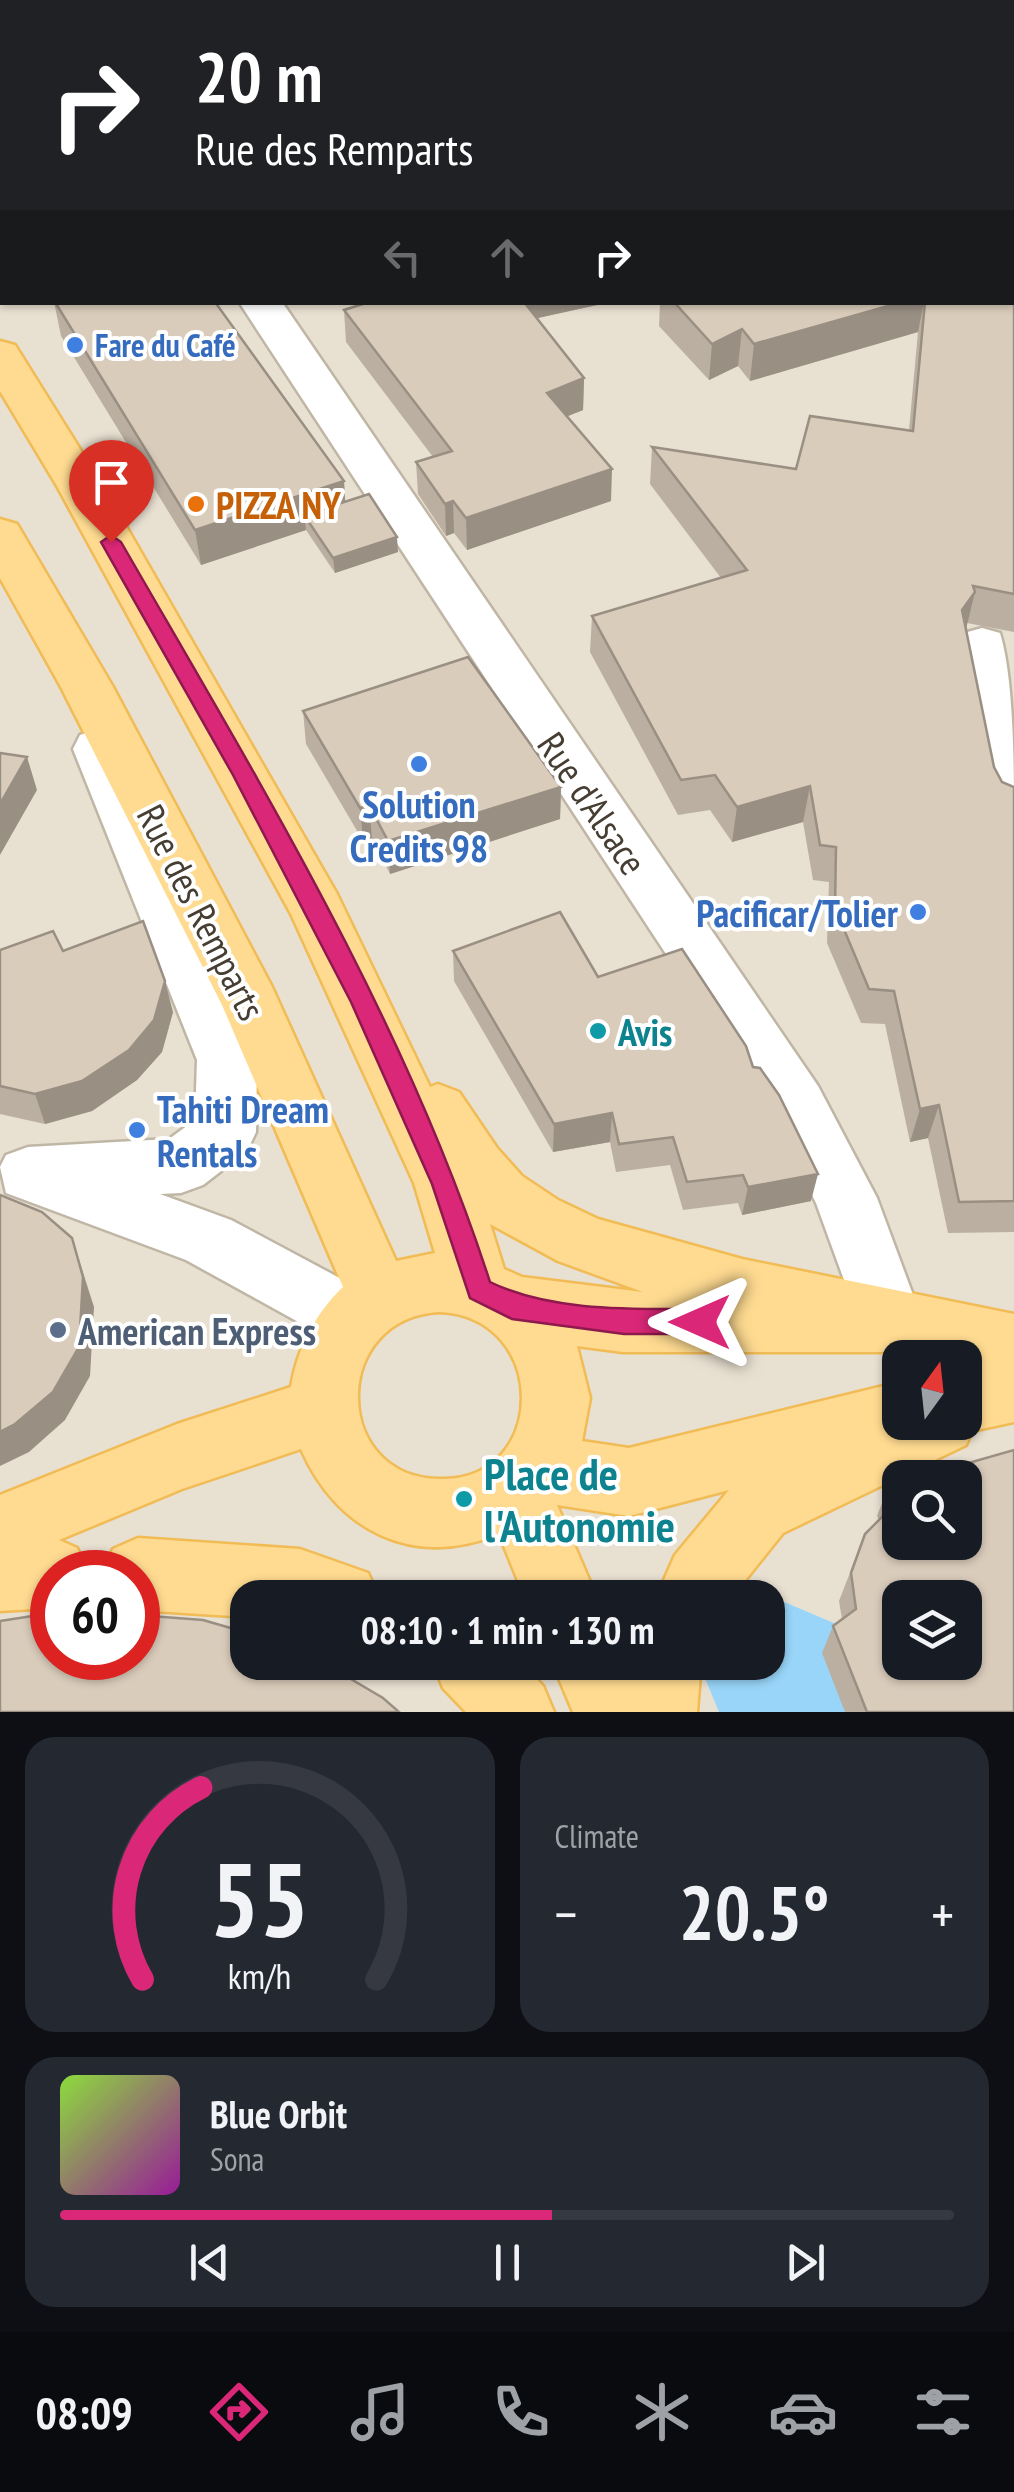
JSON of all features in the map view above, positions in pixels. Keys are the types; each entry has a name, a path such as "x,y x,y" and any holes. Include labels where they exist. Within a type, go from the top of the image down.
{"main road":[{"path":"0,354 243,773 362,1001 495,1298 534,1326 551,1352 558,1381 559,1412 550,1441 524,1477 475,1506 434,1512 390,1503 354,1481 331,1449 320,1410 327,1361 367,1310 412,1289 446,1285 495,1298 624,1322 890,1322"},
{"name":"Rue des Remparts","path":"0,536 87,688 250,1004 367,1310"},
{"path":"362,1001 498,1195 543,1224 686,1273 890,1322 993,1387"},
{"path":"0,1530 177,1457 320,1410"},
{"path":"524,1477 629,1482 882,1419"},
{"path":"700,1580 758,1509 904,1440"},
{"path":"524,1477 555,1580"},
{"path":"0,1575 30,1574"},
{"path":"160,1575 230,1580"},
{"path":"487,1680 517,1712"},
{"path":"596,1680 611,1712"},
{"path":"660,1712 663,1680"}],"street":[{"name":"Rue d'Alsace","path":"262,305 797,1104 846,1198 890,1322"},
{"path":"14,1170 181,1166 224,1132 227,1060 41,608"},
{"path":"982,646 1014,802"},
{"path":"14,1170 208,1240 367,1310"}],"shaded area":[{"path":"0,305 1014,305 1014,1712 0,1712"}],"building":[{"path":"57,305 217,305 344,481 195,530"},
{"path":"360,305 526,305 584,378 547,393 612,469 466,518 453,501 445,504 416,462 452,451 344,310"},
{"path":"677,305 891,305 754,344 742,329 712,344"},
{"name":"Pacificar/Tolier","path":"925,305 1014,305 1014,594 973,586 975,592 962,610 994,767 1002,782 1014,787 1014,1201 959,1202 939,1105 920,1109 894,991 869,989 835,908 836,847 820,845 810,786 737,807 715,775 681,780 592,616 747,570 652,447 796,469 810,416 913,431"},
{"path":"369,494 397,537 333,558 304,515"},
{"name":"Solution Credits 98","path":"468,657 561,787 388,841 369,805 360,808 303,711"},
{"path":"0,753 27,757 0,804"},
{"path":"560,912 598,977 682,949 746,1046 753,1067 760,1068 779,1095 818,1174 748,1187 743,1175 687,1182 673,1137 619,1144 612,1113 554,1124 453,951"},
{"path":"143,921 165,981 154,1020 129,1050 82,1081 35,1094 0,1086 0,950 53,931 63,951"},
{"path":"0,1195 42,1212 72,1238 83,1277 79,1347 53,1392 0,1432"},
{"path":"1014,1450 1014,1712 867,1712 833,1626 856,1609 851,1573 865,1534 882,1517 882,1560 982,1560 979,1460"},
{"path":"30,1616 30,1680 160,1680 160,1617 203,1620 230,1628 230,1680 352,1680 399,1712 0,1712 0,1621"}],"waterway":[{"path":"783,1680 798,1712"}],"place":[{"name":"Fare du Café","path":"75,345"},
{"name":"PIZZA NY","path":"196,504"},
{"name":"Solution Credits 98","path":"419,764"},
{"name":"Pacificar/Tolier","path":"918,912"},
{"name":"Avis","path":"598,1031"},
{"name":"Tahiti Dream Rentals","path":"137,1130"},
{"name":"American Express","path":"58,1330"},
{"name":"Place de l'Autonomie","path":"464,1499"}],"route":[{"path":"111,542 243,773 362,1001 445,1184 479,1290 512,1306 624,1322 700,1322"}]}
